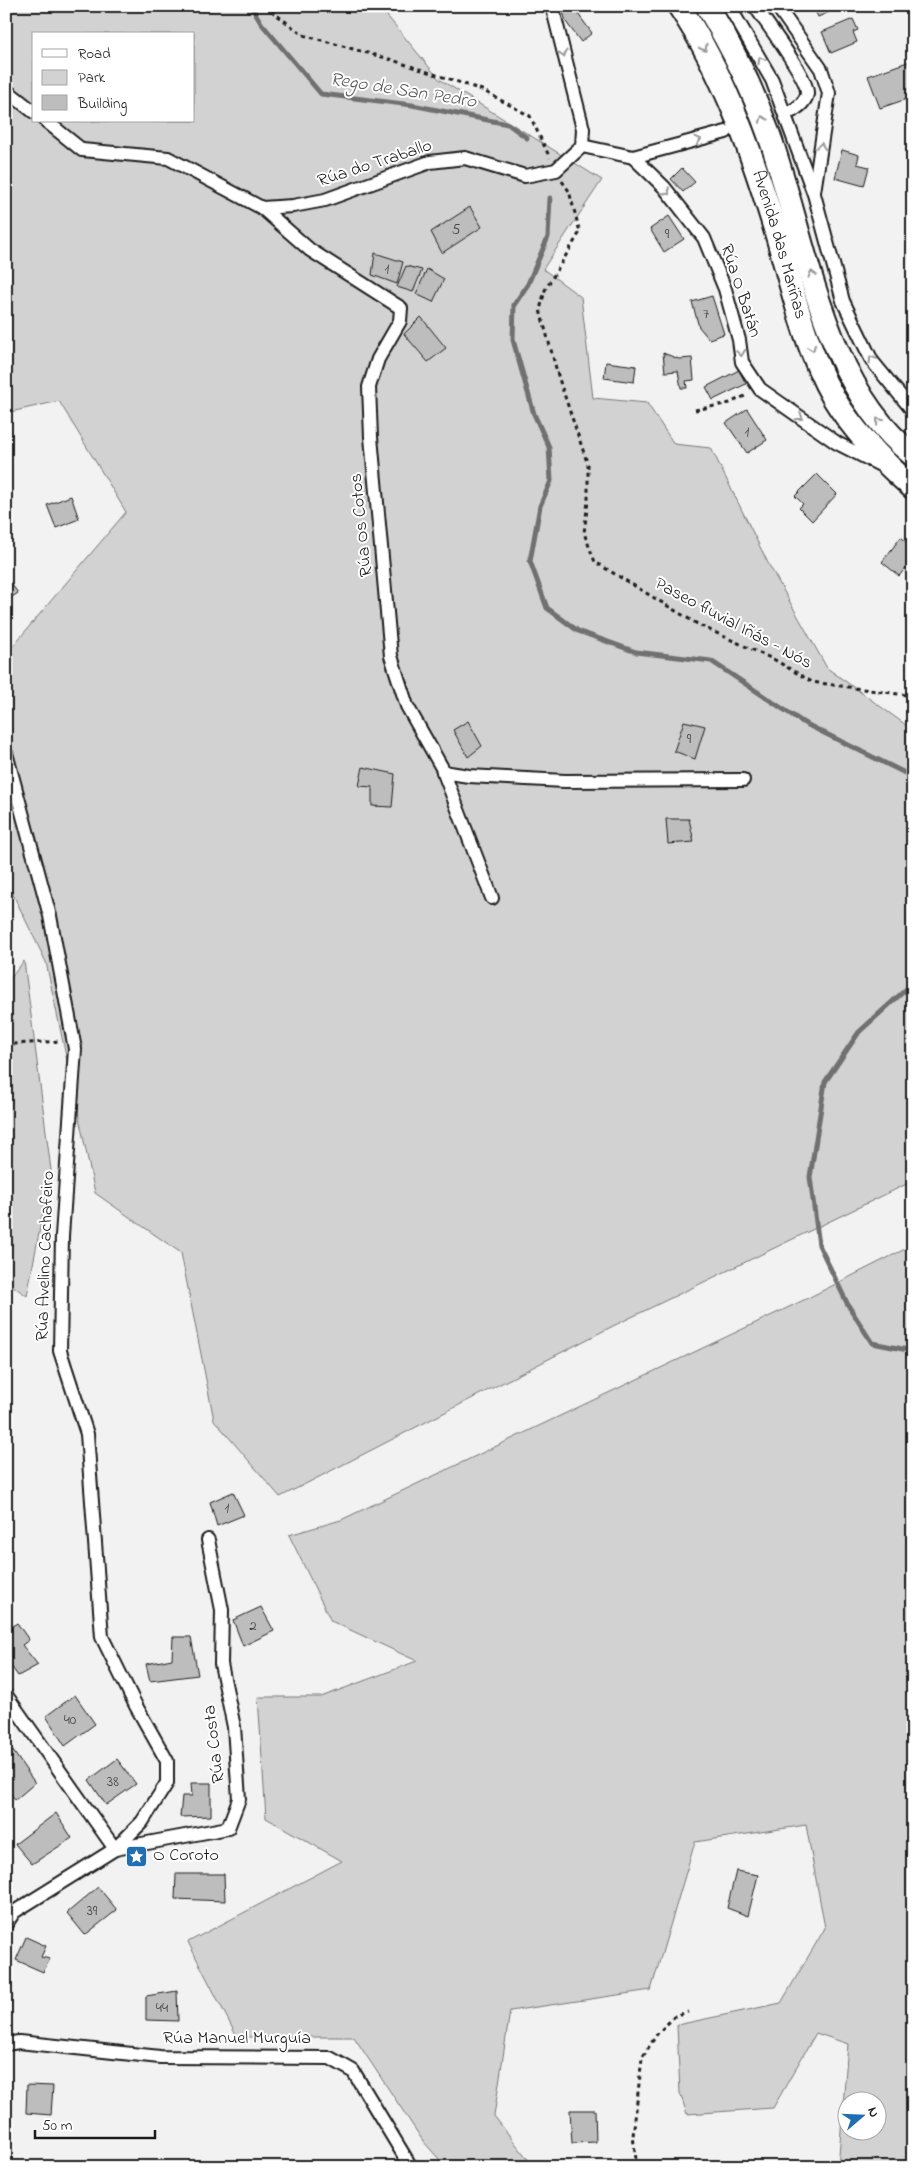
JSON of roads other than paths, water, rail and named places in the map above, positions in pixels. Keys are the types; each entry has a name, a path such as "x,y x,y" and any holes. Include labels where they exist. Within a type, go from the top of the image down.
{"highway":[{"name":"Avenida das Mariñas","path":"678,6 725,89 764,193 799,311 813,351 832,395 874,453 913,488"},
{"name":"Avenida das Mariñas","path":"706,6 723,33 751,90 770,136 822,310 843,364 867,406 894,441 913,455"}],"street":[{"path":"552,6 583,129 582,146 633,157 726,132"},
{"path":"729,6 772,80 814,194 843,301 872,360 913,411"},
{"path":"755,6 804,78 807,94 801,106 792,111"},
{"path":"777,6 821,69 828,93 814,194"},
{"path":"6,90 32,110"},
{"path":"47,122 82,150 168,158 262,208"},
{"name":"Rúa do Traballo","path":"262,208 293,206 325,200 430,162 465,158 501,171 525,176 556,170 582,146"},
{"name":"Rúa O Batán","path":"633,157 664,187 704,238 724,289 739,340 742,362 760,389"},
{"name":"Rúa Os Cotos","path":"262,208 310,250 401,308 400,321 378,359 369,387 371,437 391,656 407,706 444,772 492,898"},
{"name":"Avenida das Mariñas","path":"760,389 849,450 895,472"},
{"name":"Rúa Avelino Cachafeiro","path":"6,753 16,783 50,916 75,1049 62,1236 60,1351 87,1434 102,1637 136,1706 167,1761 167,1783 142,1822 115,1849 14,1912 6,1924"},
{"path":"444,772 469,776 566,781 743,780"},
{"name":"Rúa Costa","path":"115,1849 228,1828 239,1799 234,1727 221,1664 222,1610 208,1540"},
{"path":"6,1695 115,1849"},
{"name":"Rúa Manuel Murguía","path":"6,2044 19,2042 160,2057 330,2058 353,2071 411,2167"}],"waterway":[{"name":"Rego de San Pedro","path":"251,6 261,23 321,94 412,105 508,124 527,138"},
{"name":"Rego de San Pedro","path":"550,198 548,237 528,284 514,305 513,340 534,414 549,447 551,481 540,506 530,561 547,608 578,631 636,652 711,661 804,723 913,777"},
{"name":"Rego de San Pedro","path":"913,983 859,1032 825,1082 810,1177 819,1245 848,1305 872,1343 913,1351"}],"tunnel":[{"path":"735,129 792,111"}],"place":[{"name":"O Coroto","path":"137,1856"}]}
